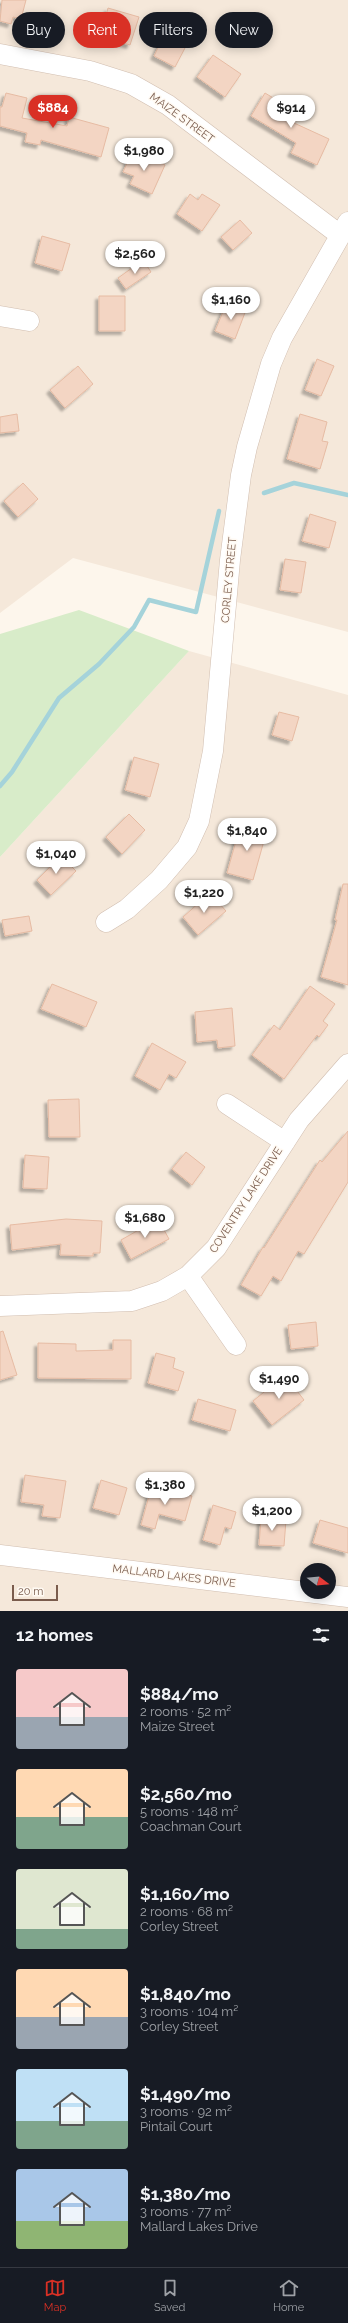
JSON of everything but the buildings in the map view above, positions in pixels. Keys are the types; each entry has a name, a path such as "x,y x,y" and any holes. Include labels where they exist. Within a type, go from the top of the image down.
{"street":[{"name":"MAIZE STREET","path":"0,54 90,71 131,84 168,105 344,228"},
{"name":"CORLEY STREET","path":"106,922 127,909 159,880 187,848 199,821 206,794 213,751 230,560 241,475 247,447 271,364 282,338 344,228"},
{"path":"0,316 29,321"},
{"name":"COVENTRY LAKE DRIVE","path":"0,1306 132,1301 162,1291 188,1276 216,1248 299,1120 348,1064"},
{"path":"227,1104 285,1142"},
{"path":"188,1276 236,1345"},
{"name":"MALLARD LAKES DRIVE","path":"0,1555 348,1597"}],"shaded area":[{"path":"0,0 348,0 348,632 73,558 0,613"},
{"path":"189,651 348,695 348,1611 0,1611 0,857"}],"green space":[{"path":"79,610 189,651 0,857 0,634"}],"waterway":[{"path":"264,493 294,483 348,495"},
{"path":"0,786 12,772 59,698 99,664 134,627 149,600 196,612 219,511"}]}
